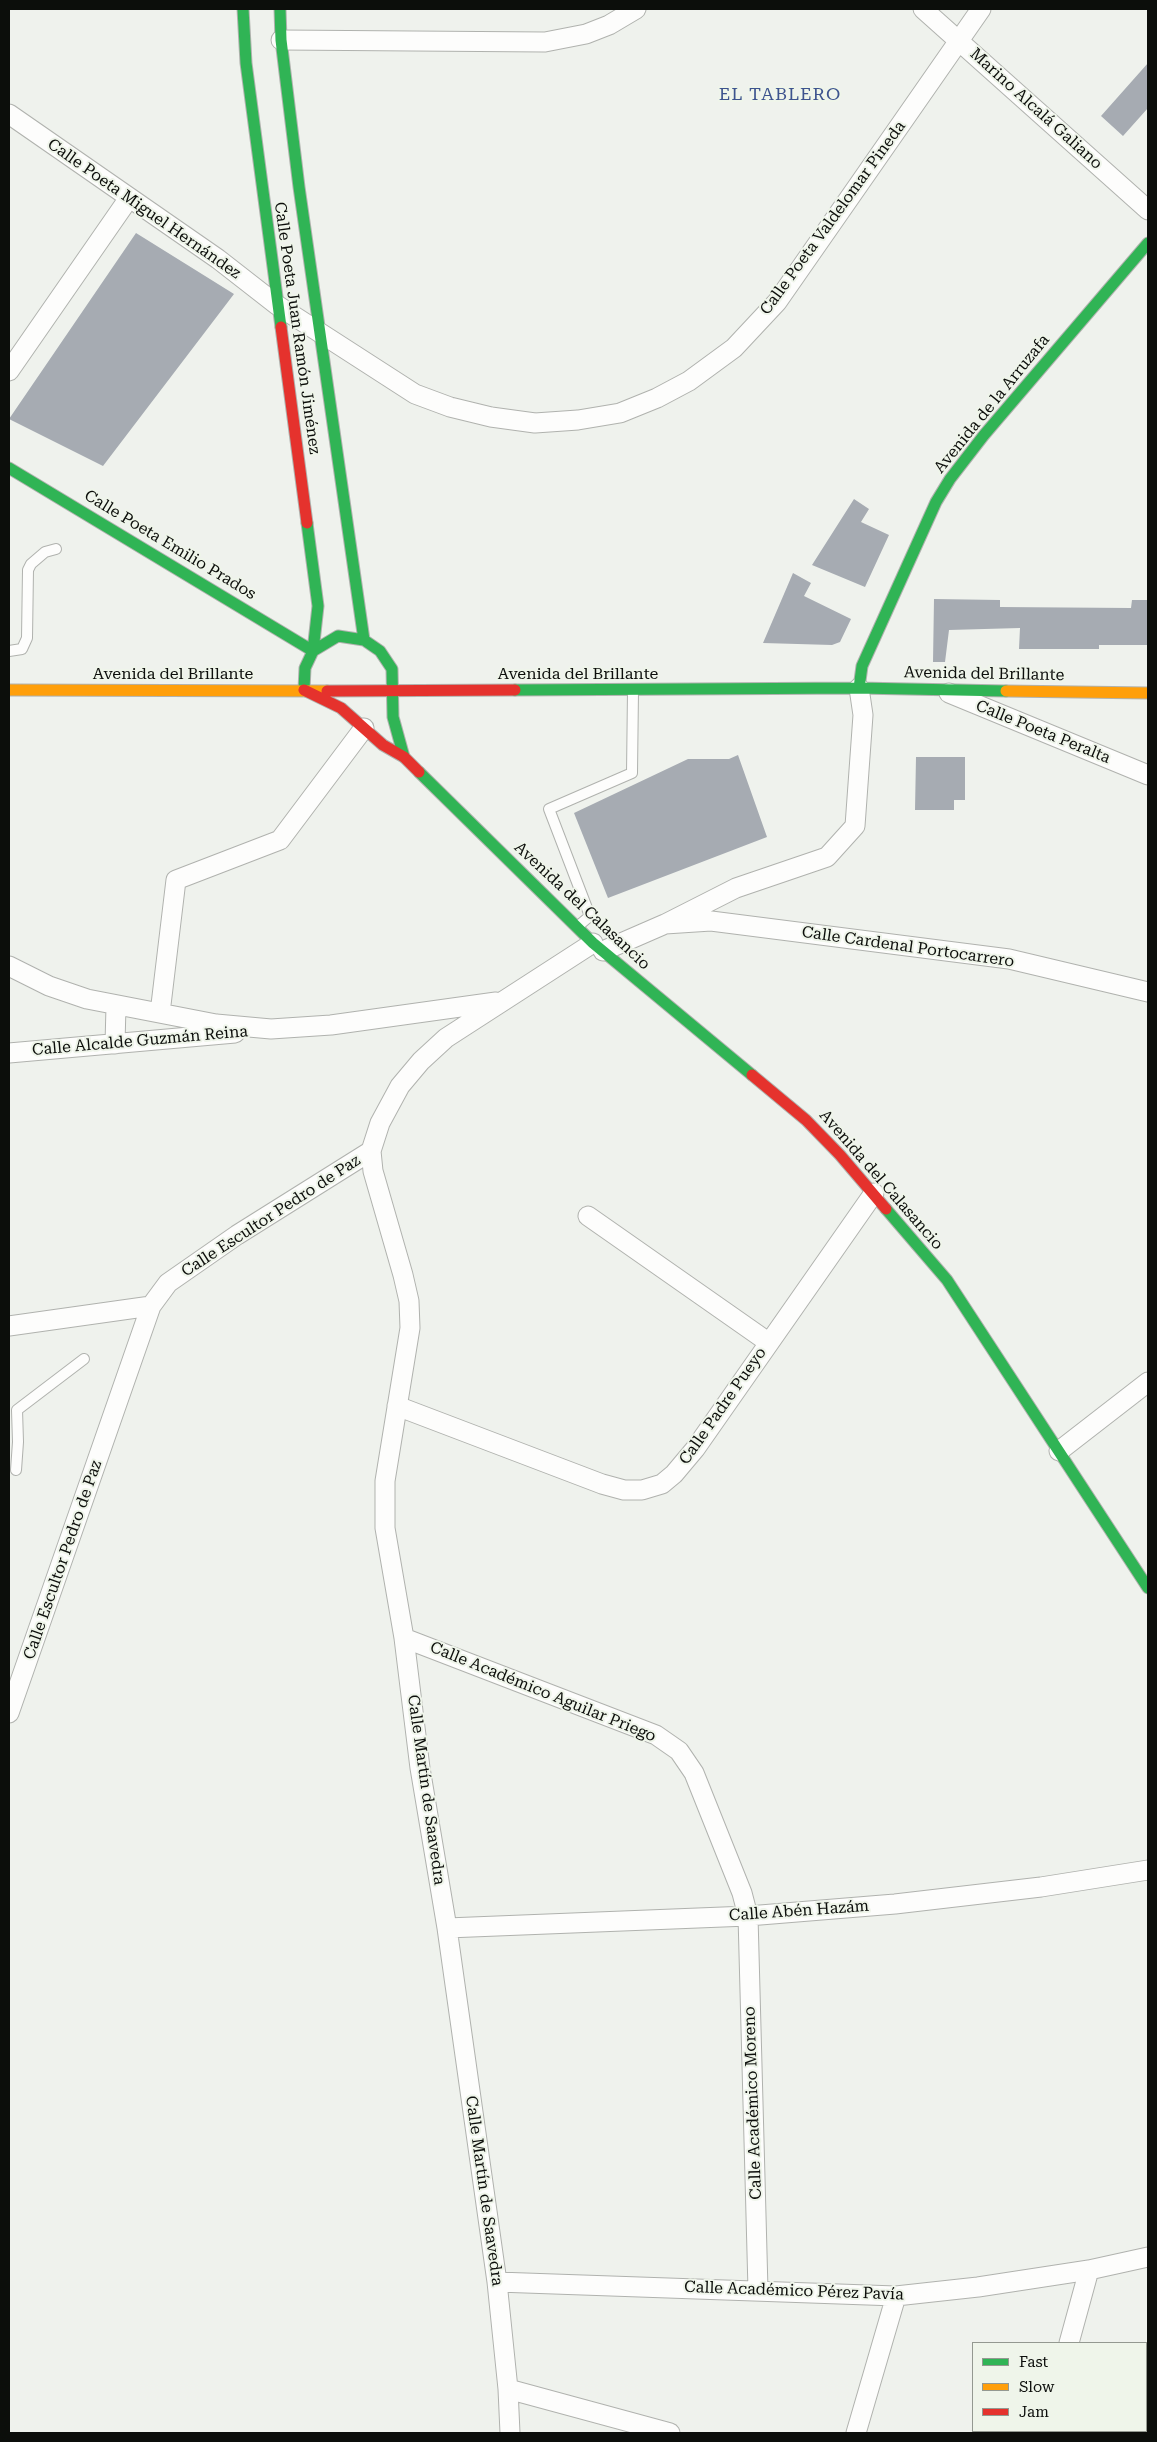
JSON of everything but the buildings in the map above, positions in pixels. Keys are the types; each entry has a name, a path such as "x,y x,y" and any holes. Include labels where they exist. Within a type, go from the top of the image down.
{"street":[{"name":"Calle Poeta Juan Ramón Jiménez","path":"243,9 246,63 318,606 313,651 305,668 304,690"},
{"name":"Calle Poeta Juan Ramón Jiménez","path":"280,9 281,40 299,187 364,640"},
{"path":"281,40 545,42 594,31 609,25 636,9"},
{"name":"Marino Alcalá Galiano","path":"923,9 1148,210"},
{"name":"Calle Poeta Valdelomar Pineda","path":"277,305 415,394 450,407 491,417 536,423 578,420 620,413 656,398 690,381 734,348 777,302 981,9"},
{"name":"Calle Poeta Miguel Hernández","path":"9,114 218,259 277,305"},
{"path":"9,371 129,198"},
{"name":"Avenida de la Arruzafa","path":"859,688 862,666 936,502 950,479 984,435 1148,243"},
{"name":"Calle Poeta Emilio Prados","path":"9,468 313,651"},
{"path":"313,651 338,636 364,640 380,651 392,668 394,691 393,717 404,757"},
{"name":"Avenida del Brillante","path":"9,690 394,691 859,688 1148,693"},
{"name":"Calle Cardenal Portocarrero","path":"598,947 665,924 736,888 827,857 855,826 864,715 859,688"},
{"name":"Calle Poeta Peralta","path":"938,689 1148,776"},
{"name":"Avenida del Calasancio","path":"304,690 341,708 383,744 404,757 598,947 806,1120 874,1193 946,1280 1148,1588"},
{"path":"160,1013 176,880 280,840 364,728"},
{"name":"Calle Cardenal Portocarrero","path":"665,924 711,921 1009,959 1148,992"},
{"name":"Calle Escultor Pedro de Paz","path":"9,1713 151,1306 168,1283 237,1235 371,1151 380,1123 400,1086 421,1061 446,1038 500,1001 598,947"},
{"path":"9,966 48,986 116,1006 216,1024 271,1029 331,1024 500,1001"},
{"path":"115,1044 116,1006"},
{"name":"Calle Alcalde Guzmán Reina","path":"9,1053 271,1029"},
{"name":"Calle Martín de Saavedra","path":"371,1151 373,1171 409,1301 409,1337 384,1481 385,1528 404,1638 420,1768 447,1928 497,2282 508,2389 510,2433"},
{"name":"Calle Padre Pueyo","path":"397,1406 602,1484 624,1490 642,1490 662,1484 674,1474 695,1449 874,1193"},
{"path":"588,1216 768,1342"},
{"path":"9,1326 151,1306"},
{"path":"1058,1451 1148,1382"},
{"name":"Calle Académico Aguilar Priego","path":"404,1638 656,1735 679,1751 694,1773 742,1893 748,1916"},
{"name":"Calle Abén Hazám","path":"447,1928 748,1916 895,1904 1041,1887 1148,1870"},
{"name":"Calle Académico Moreno","path":"748,1916 758,2290"},
{"name":"Calle Académico Pérez Pavía","path":"497,2282 896,2296 954,2290 1089,2270 1148,2257"},
{"path":"1069,2342 1089,2270"},
{"path":"856,2433 896,2296"},
{"path":"508,2389 670,2433"}],"lane":[{"path":"9,651 22,649 27,638 28,570 31,564 45,552 56,549"},
{"path":"577,927 590,916 549,809 632,774 633,690"},
{"path":"16,1470 18,1442 13,1408 84,1359"}],"traffic: fast":[{"path":"243,9 246,63 281,327"},
{"path":"280,9 281,40 299,187 364,640"},
{"path":"859,688 862,666 936,502 950,479 984,435 1148,243"},
{"path":"9,468 313,651 318,606 307,523"},
{"path":"304,690 305,668 313,651 338,636 364,640 380,651 392,669 393,717 404,757"},
{"path":"515,690 859,688 1006,691"},
{"path":"419,772 593,943 752,1075"},
{"path":"886,1209 947,1280 1148,1588"}],"traffic: slow":[{"path":"9,690 327,691"},
{"path":"1006,691 1148,693"}],"traffic: jam":[{"path":"281,327 307,523"},
{"path":"304,690 341,708 383,745 404,757 419,772"},
{"path":"327,691 515,690"},
{"path":"752,1075 806,1120 840,1155 886,1209"}],"district":[{"name":"EL TABLERO","path":"780,95"}]}
